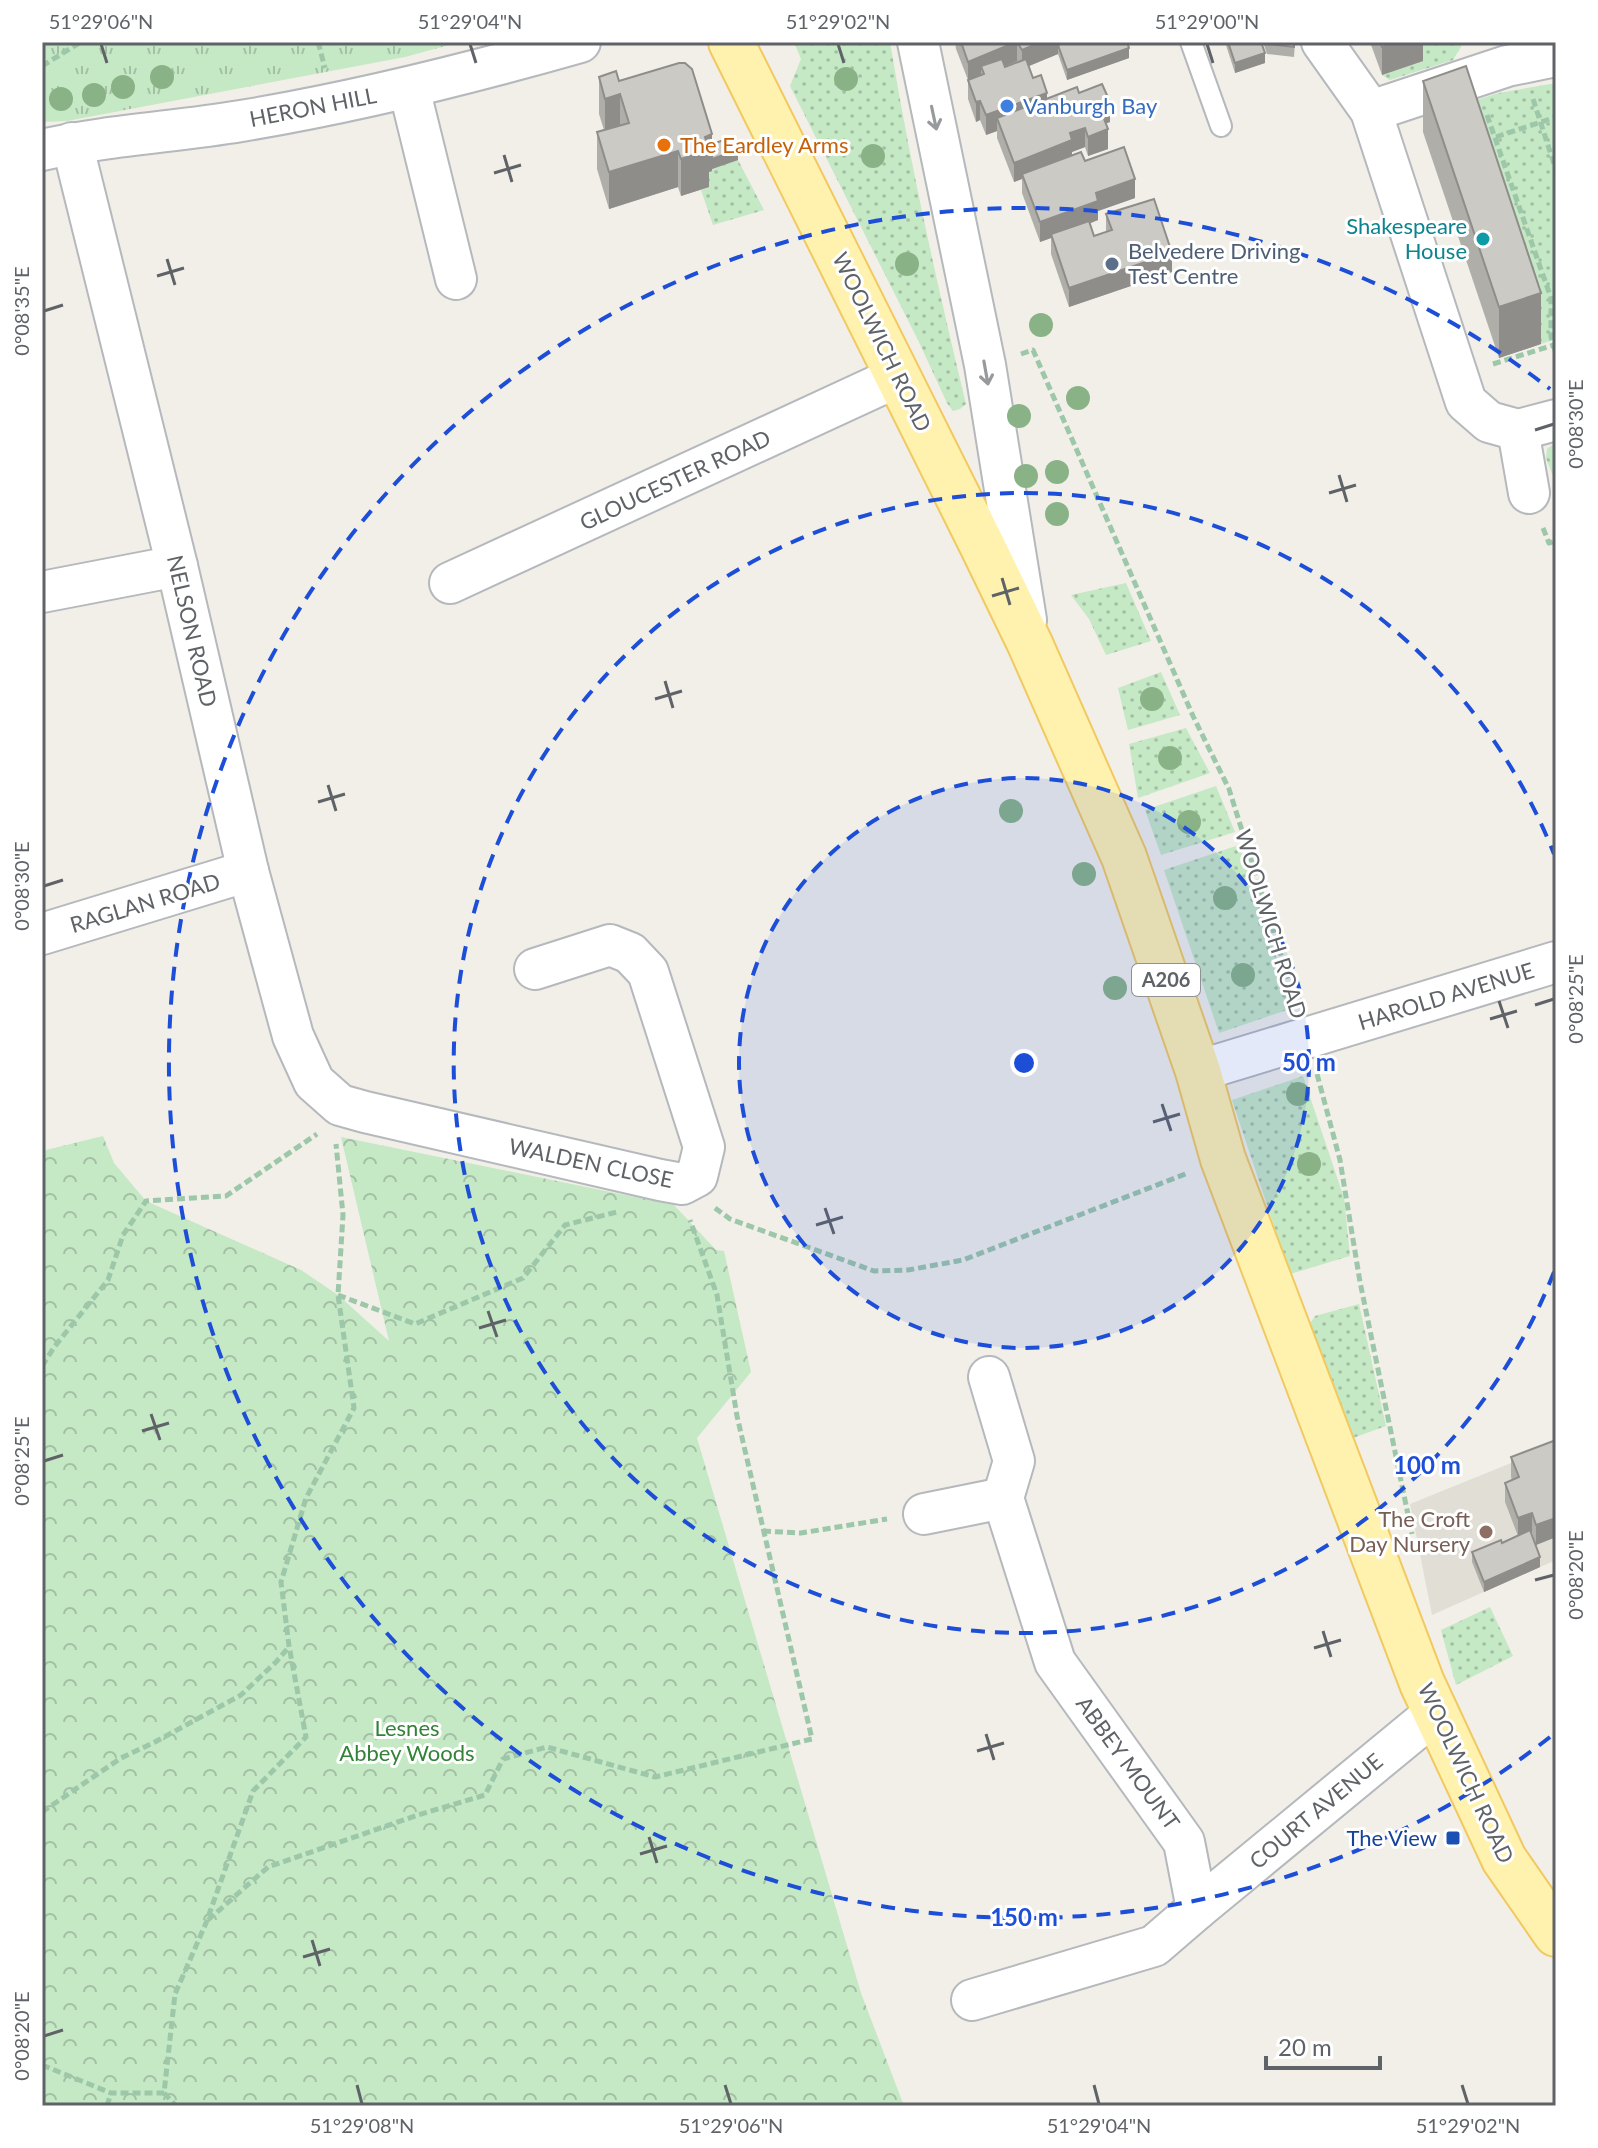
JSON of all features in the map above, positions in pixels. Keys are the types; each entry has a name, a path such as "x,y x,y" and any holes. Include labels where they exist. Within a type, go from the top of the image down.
{"main road":[{"name":"WOOLWICH ROAD","path":"731,42 1030,644 1124,857 1198,1071 1223,1159 1391,1604 1435,1713 1504,1859 1556,1934"}],"street":[{"name":"HERON HILL","path":"57,147 240,121 409,88 580,42"},
{"name":"WOOLWICH ROAD","path":"918,42 985,365 1030,644"},
{"path":"1322,42 1371,111 1466,402 1489,422 1518,430 1556,420"},
{"path":"1371,111 1511,61"},
{"path":"409,88 456,279"},
{"name":"NELSON ROAD","path":"57,147 177,566 248,871 293,1036 333,1125"},
{"name":"GLOUCESTER ROAD","path":"450,583 899,376"},
{"path":"1518,430 1529,493"},
{"path":"42,592 177,566"},
{"name":"RAGLAN ROAD","path":"42,934 248,871"},
{"name":"WALDEN CLOSE","path":"333,1125 682,1184 697,1176 704,1147 648,972 630,953 610,945 535,969"},
{"name":"HAROLD AVENUE","path":"1198,1071 1556,962"},
{"path":"924,1514 1003,1498 1014,1461 989,1377"},
{"name":"ABBEY MOUNT","path":"1003,1498 1055,1662 1184,1842 1197,1909"},
{"name":"COURT AVENUE","path":"1197,1909 1435,1713"},
{"path":"972,2000 1154,1946 1197,1909"}],"lane":[{"path":"1191,42 1221,126"}],"path":[{"path":"42,66 81,42"},
{"path":"318,42 324,64"},
{"path":"1511,61 1540,122 1556,170"},
{"path":"1511,61 1496,137 1554,297 1551,337 1556,353"},
{"path":"1496,137 1556,117"},
{"path":"1457,375 1554,345"},
{"name":"WOOLWICH ROAD","path":"985,365 1033,350 1193,716 1229,789 1307,1038 1340,1160 1360,1282 1413,1539"},
{"path":"42,1366 108,1280 123,1235 146,1201 226,1196 333,1125 343,1215 338,1295 354,1408 306,1498 281,1582 306,1737 253,1791 206,1923 175,1994 164,2093"},
{"path":"682,1184 730,1219 874,1271 908,1270 963,1260 1223,1159"},
{"path":"206,1923 268,1867 485,1795 503,1759 547,1747 655,1777 812,1739 737,1416 717,1295 686,1210 682,1184"},
{"path":"338,1295 415,1324 523,1278 565,1225 614,1212 628,1212"},
{"path":"763,1531 801,1533 924,1514"},
{"path":"42,1812 121,1758 167,1737 241,1695 289,1646"},
{"path":"42,2065 111,2093 164,2093 176,2106"},
{"path":"107,2106 111,2093"}],"shaded area":[{"name":"The Croft Day Nursery","path":"1556,1445 1556,1560 1432,1615 1410,1504"}],"green space":[{"path":"42,42 460,42 405,57 67,121 42,122"},
{"path":"794,42 890,42 925,224 966,404 960,409 953,411 947,403 790,86 801,59"},
{"path":"1417,42 1464,42 1453,60 1390,80 1382,75 1423,61"},
{"path":"1556,83 1556,339 1541,344 1460,105 1499,93"},
{"path":"738,160 764,210 713,225 701,190 709,187 705,174"},
{"path":"1556,442 1556,484 1546,458 1547,449"},
{"path":"1126,583 1151,641 1106,655 1089,619 1071,595"},
{"path":"1161,672 1180,715 1128,730 1118,688"},
{"path":"1186,728 1210,773 1138,798 1129,744"},
{"path":"1216,786 1235,832 1161,855 1145,810"},
{"path":"1239,845 1293,1008 1219,1033 1164,870"},
{"path":"1303,1076 1344,1198 1350,1256 1290,1274 1232,1100"},
{"name":"Lesnes Abbey Woods","path":"103,1136 114,1163 146,1201 301,1270 338,1295 389,1341 341,1137 674,1205 716,1250 724,1251 751,1372 697,1438 861,1993 904,2106 42,2106 42,1151"},
{"path":"1359,1304 1386,1426 1350,1439 1309,1325 1315,1316"},
{"path":"1490,1607 1513,1656 1456,1685 1441,1630"}],"building":[{"path":"961,42 1016,42 968,62"},
{"path":"1017,42 1041,42 1022,50"},
{"path":"1065,42 1127,42 1129,48 1067,70 1058,45"},
{"path":"1228,42 1261,42 1265,53 1235,63"},
{"path":"1294,42 1294,47 1267,44"},
{"path":"1002,59 1005,67 1026,59 1033,78 1041,75 1047,93 986,115 980,101 976,102 968,80 984,74 981,66"},
{"path":"685,63 692,69 712,134 705,137 709,150 681,159 678,151 609,172 597,132 629,123 620,94 605,99 599,77 616,71 619,81"},
{"path":"1466,66 1541,293 1499,307 1423,81"},
{"path":"1102,84 1110,102 1099,106 1108,129 1088,137 1085,128 1070,133 1072,140 1014,163 997,118 1077,87 1079,93"},
{"path":"733,137 738,150 712,159 712,144"},
{"path":"1124,147 1135,179 1096,193 1098,201 1040,222 1022,174 1081,152 1085,161"},
{"name":"Belvedere Driving Test Centre","path":"1154,199 1172,253 1069,288 1051,234 1089,221 1094,236 1112,230 1106,214"},
{"path":"1556,1440 1556,1518 1536,1525 1532,1513 1518,1518 1505,1483 1519,1477 1511,1457"},
{"path":"1530,1530 1540,1557 1484,1582 1472,1552"}],"place":[{"name":"Vanburgh Bay","path":"1007,106"},
{"name":"The Eardley Arms","path":"664,145"},
{"name":"Shakespeare House","path":"1483,239"},
{"name":"Belvedere Driving Test Centre","path":"1112,264"},
{"name":"The Croft Day Nursery","path":"1486,1532"},
{"name":"The View","path":"1453,1838"}]}
